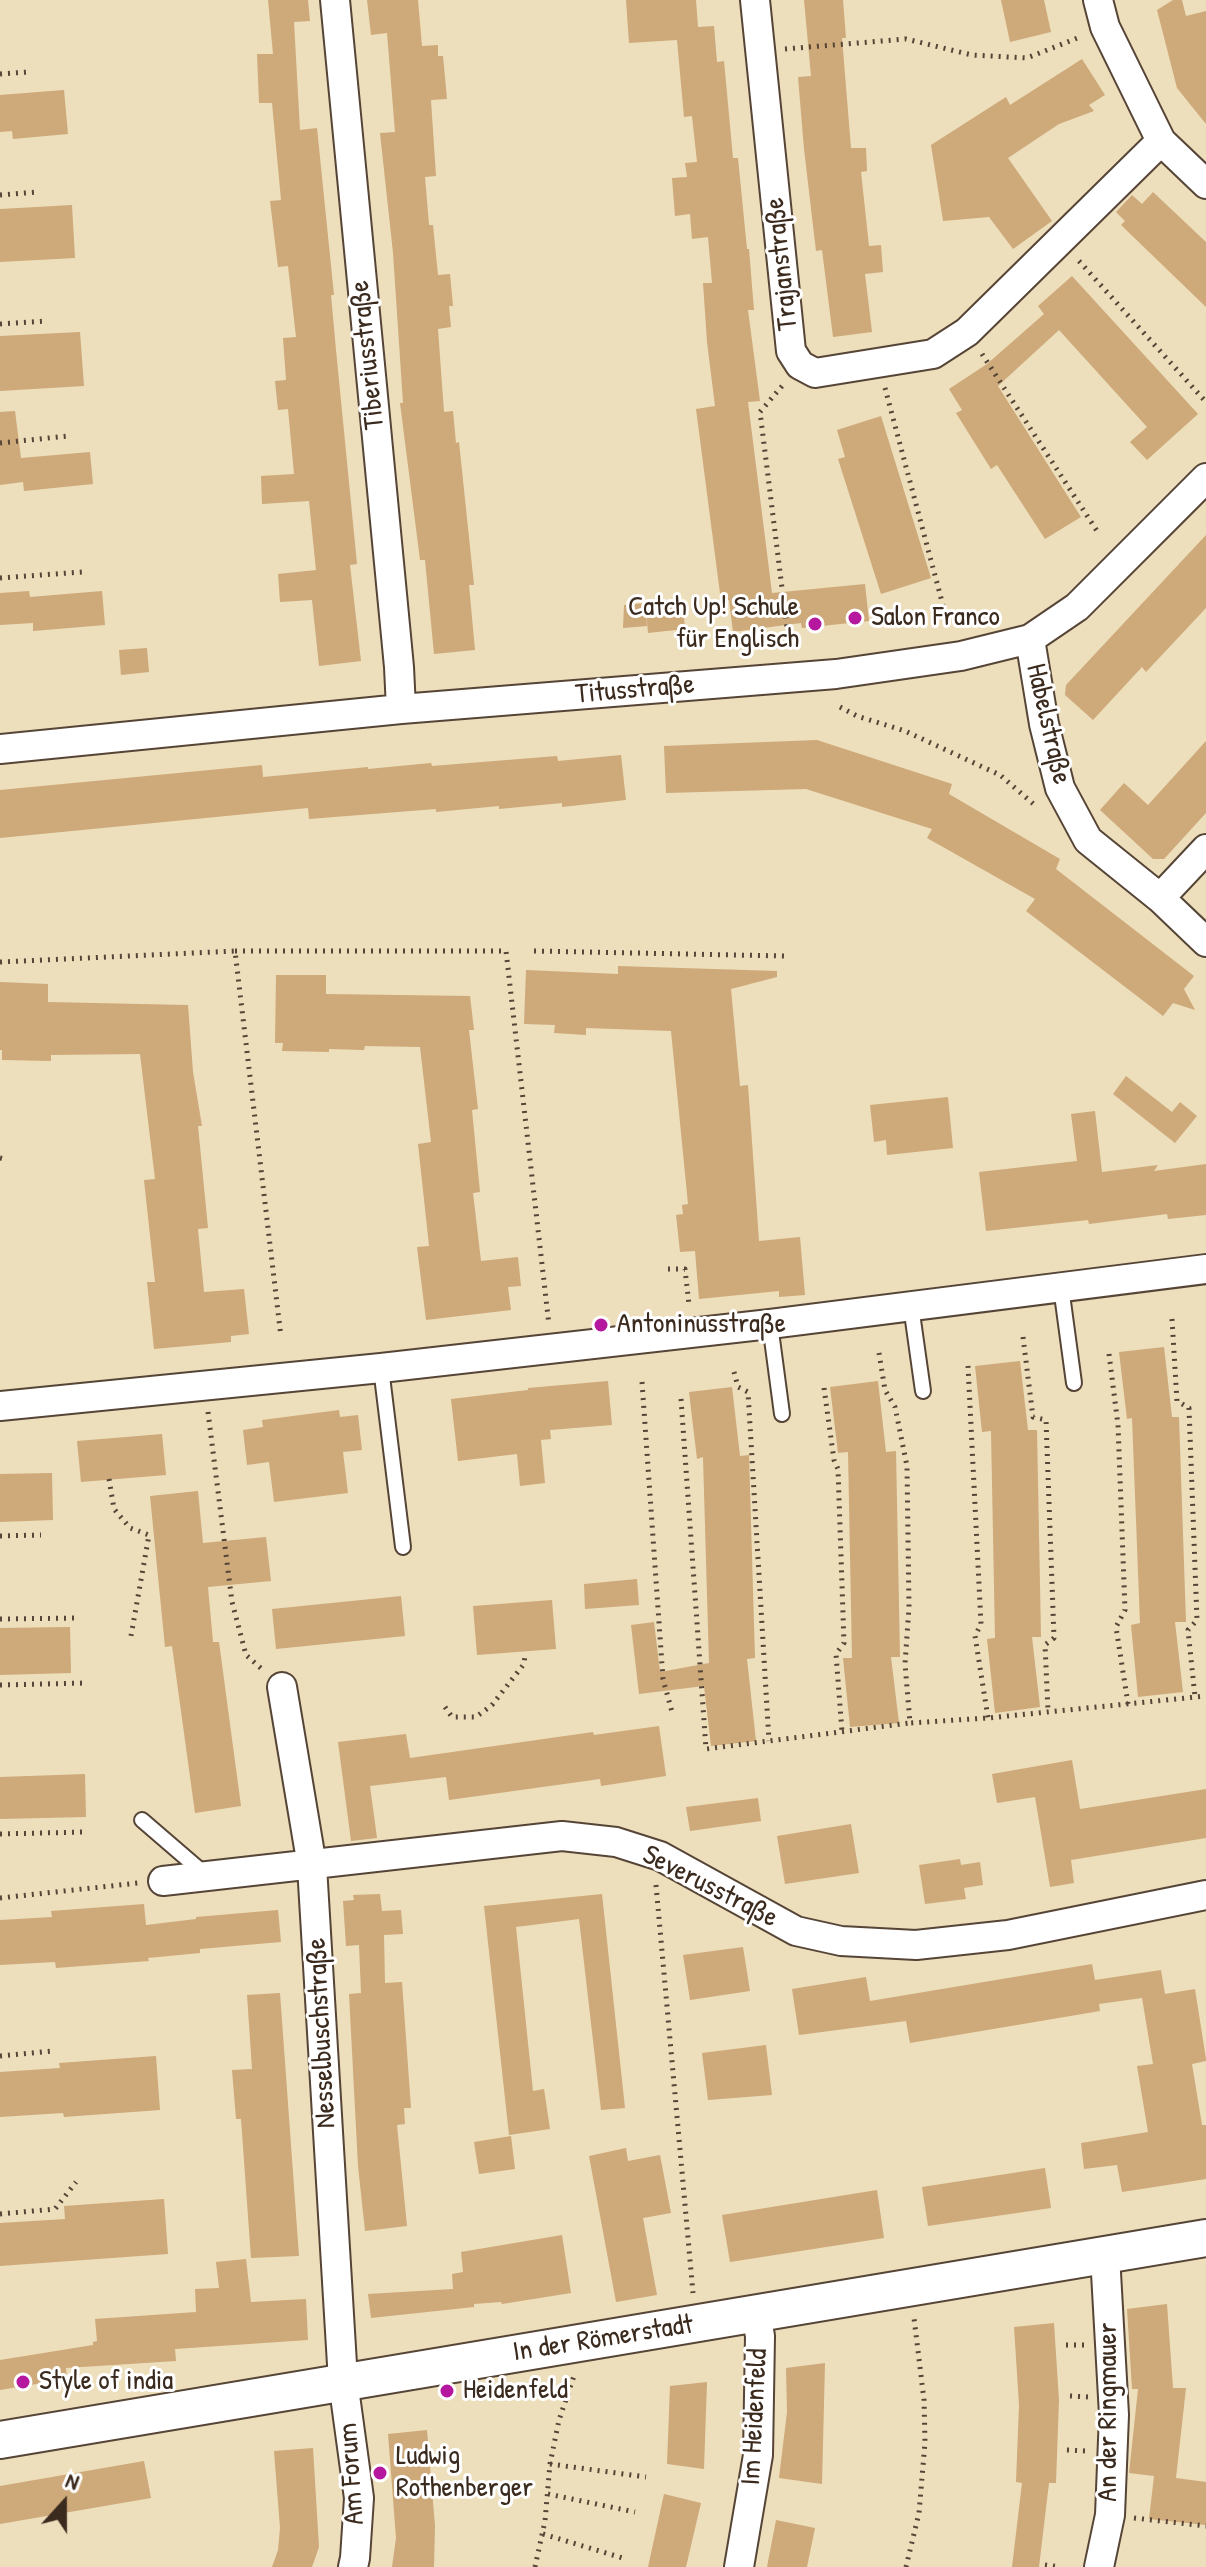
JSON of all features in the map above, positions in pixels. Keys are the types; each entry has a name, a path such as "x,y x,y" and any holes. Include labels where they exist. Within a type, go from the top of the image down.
{"street":[{"name":"Tiberiusstraße","path":"335,0 401,709"},
{"name":"Trajanstraße","path":"755,0 791,351 800,365 815,373 933,354 967,332 1161,141"},
{"path":"1098,0 1105,27 1161,141 1206,184"},
{"name":"Titusstraße","path":"0,749 401,709 836,674 961,656 1030,639 1077,607 1206,478"},
{"name":"Habelstraße","path":"1030,639 1044,724 1060,788 1088,840 1160,898 1206,942"},
{"path":"1160,898 1206,849"},
{"path":"0,1406 381,1368 770,1324 1206,1269"},
{"name":"Nesselbuschstraße","path":"282,1687 312,1866 343,2381"},
{"name":"Severusstraße","path":"163,1881 562,1836 616,1842 660,1856 796,1931 841,1941 916,1945 1008,1935 1206,1895"},
{"name":"In der Römerstadt","path":"0,2440 1206,2238"},
{"name":"An der Ringmauer","path":"1099,2567 1110,2515 1114,2415 1105,2255"},
{"name":"Im Heidenfeld","path":"739,2567 758,2455 760,2336 756,2315"},
{"name":"Am Forum","path":"343,2381 359,2498 353,2567"}],"lane":[{"path":"1061,1287 1074,1383"},
{"path":"911,1306 923,1391"},
{"path":"770,1324 782,1414"},
{"path":"381,1368 403,1547"},
{"path":"142,1820 207,1876"}],"path":[{"path":"779,49 906,39 972,55 1027,58 1092,32"},
{"path":"0,74 28,72"},
{"path":"0,195 38,192"},
{"path":"1071,251 1206,402"},
{"path":"0,324 47,321"},
{"path":"977,346 1097,531"},
{"path":"788,379 760,412 789,644"},
{"path":"882,379 945,613"},
{"path":"0,443 68,436"},
{"path":"0,578 82,572"},
{"path":"840,707 857,716 905,731 1000,775 1041,811"},
{"path":"235,951 281,1337"},
{"path":"0,962 235,951 506,951 549,1330"},
{"path":"534,951 785,956"},
{"path":"668,1269 685,1269 690,1314"},
{"path":"1172,1319 1177,1401 1189,1408 1197,1620 1188,1630 1195,1697"},
{"path":"1023,1337 1033,1417 1046,1420 1054,1638 1045,1645 1048,1711"},
{"path":"879,1353 885,1390 895,1407 907,1466 909,1607 905,1664 910,1723"},
{"path":"1109,1354 1118,1425 1125,1610 1116,1627 1128,1704"},
{"path":"968,1366 981,1624 975,1636 988,1718"},
{"path":"734,1372 738,1387 748,1392 769,1741"},
{"path":"642,1382 663,1679 672,1712"},
{"path":"824,1388 834,1460 838,1469 844,1643 836,1654 842,1732"},
{"path":"681,1399 706,1749 910,1723 1206,1696"},
{"path":"207,1402 232,1602 246,1655 282,1687"},
{"path":"109,1479 114,1509 130,1528 149,1535 131,1636"},
{"path":"0,1536 41,1535"},
{"path":"0,1619 80,1618"},
{"path":"445,1707 452,1717 476,1717 492,1705 524,1664 525,1655"},
{"path":"0,1685 86,1683"},
{"path":"0,1834 85,1832"},
{"path":"660,1856 656,1892 693,2299"},
{"path":"0,1898 163,1881"},
{"path":"0,2056 53,2051"},
{"path":"0,2214 55,2209 76,2182"},
{"path":"906,2567 919,2513 925,2442 924,2400 913,2313"},
{"path":"535,2567 543,2534 550,2464 559,2420 577,2367"},
{"path":"550,2464 646,2477"},
{"path":"548,2494 635,2512"},
{"path":"1110,2515 1206,2526"},
{"path":"543,2534 626,2559"},
{"path":"1045,2565 1060,2567"}],"building":[{"path":"268,0 308,0 310,21 294,22 300,130 317,128 357,564 350,565 361,661 319,666 312,600 280,602 278,574 316,570 309,501 262,504 261,476 294,474 288,409 278,410 275,381 286,380 283,338 296,337 288,266 278,267 270,201 281,200 272,103 259,103 257,54 273,54"},
{"path":"367,0 418,0 422,46 438,45 438,56 443,56 447,99 431,100 436,176 425,177 438,275 450,274 451,327 438,329 444,412 453,411 456,443 459,442 474,585 469,585 475,650 434,654 425,560 420,560 400,403 403,403 393,253 380,133 395,132 387,33 371,35"},
{"path":"626,0 696,0 698,27 714,26 717,62 724,61 733,158 738,158 749,249 754,310 748,310 760,401 748,402 772,593 865,584 869,621 802,628 801,623 733,632 729,600 721,601 696,409 715,406 703,283 712,283 708,237 692,239 690,214 675,216 672,178 687,177 685,163 697,162 692,116 684,117 677,40 629,43"},
{"path":"804,0 843,0 846,38 842,38 851,148 866,148 867,171 861,172 869,246 881,245 883,272 865,274 872,332 833,337 822,250 816,251 804,149 798,77 811,76"},
{"path":"1001,0 1044,0 1051,32 1010,42"},
{"path":"1173,0 1182,0 1186,16 1206,11 1206,124 1177,88 1157,10"},
{"path":"1082,59 1105,95 1089,105 1094,111 1059,124 1008,158 1052,221 1013,249 989,217 943,221 931,145 1006,97 1010,105"},
{"path":"64,90 68,134 13,139 12,131 0,132 0,95"},
{"path":"1153,192 1206,242 1206,307 1121,225 1125,221 1116,212 1132,195 1142,204"},
{"path":"72,205 75,258 0,262 0,209"},
{"path":"1072,276 1198,414 1147,460 1130,442 1147,427 1059,330 998,386 1081,517 1045,539 997,465 991,469 956,413 962,410 949,389 987,364 1044,314 1038,306"},
{"path":"80,332 84,386 0,391 0,336"},
{"path":"15,411 21,458 90,452 93,484 24,491 23,482 0,485 0,412"},
{"path":"881,416 931,578 881,594 838,459 845,457 837,430"},
{"path":"1206,535 1206,608 1146,672 1142,667 1093,720 1065,695 1066,685"},
{"path":"29,591 30,597 102,591 105,625 33,631 33,623 0,625 0,593"},
{"path":"645,603 647,626 623,628 624,605"},
{"path":"683,606 685,629 648,633 646,610"},
{"path":"147,648 149,672 121,675 119,650"},
{"path":"817,740 952,784 949,794 1060,859 1056,869 1194,976 1184,989 1195,1010 1173,1003 1163,1016 1026,911 1035,899 927,838 932,829 806,789 666,793 664,746"},
{"path":"1206,741 1206,813 1164,859 1153,859 1100,810 1124,783 1148,805"},
{"path":"621,755 626,800 562,807 562,803 309,819 308,808 0,838 0,790 262,765 263,777 431,763 432,766 557,756 558,761"},
{"path":"618,966 777,971 777,977 731,989 740,1086 748,1085 759,1241 800,1237 805,1295 779,1297 779,1291 699,1299 695,1251 680,1252 676,1215 683,1214 682,1205 688,1204 671,1031 586,1028 586,1035 554,1033 555,1025 524,1024 526,970 618,974"},
{"path":"276,975 326,975 326,994 470,996 474,1030 469,1030 478,1109 472,1110 480,1192 473,1193 481,1261 518,1257 521,1286 508,1287 511,1310 426,1320 417,1247 429,1246 418,1144 431,1142 420,1047 365,1046 364,1050 282,1051 283,1043 275,1043"},
{"path":"0,982 48,984 48,1002 188,1005 193,1072 202,1126 198,1126 208,1228 198,1229 204,1292 244,1289 249,1334 231,1336 231,1342 154,1349 147,1282 155,1282 144,1180 155,1179 140,1054 51,1055 51,1061 2,1060"},
{"path":"1126,1076 1172,1112 1180,1102 1197,1116 1175,1143 1113,1094"},
{"path":"948,1097 953,1148 887,1155 886,1140 874,1142 870,1105"},
{"path":"1095,1111 1102,1172 1158,1165 1154,1171 1206,1164 1206,1215 1168,1219 1167,1214 1089,1224 1088,1220 986,1231 979,1172 1077,1161 1071,1114"},
{"path":"1164,1347 1172,1417 1179,1417 1186,1622 1175,1622 1183,1692 1138,1697 1131,1625 1140,1623 1132,1418 1127,1419 1119,1352"},
{"path":"1020,1361 1028,1430 1037,1430 1041,1637 1032,1637 1040,1707 995,1713 987,1639 995,1638 991,1431 982,1432 975,1366"},
{"path":"608,1381 612,1425 550,1430 551,1439 541,1440 545,1483 520,1486 517,1454 458,1461 451,1399"},
{"path":"878,1381 886,1452 896,1451 900,1657 891,1657 899,1723 850,1727 843,1658 852,1658 848,1452 838,1453 830,1387"},
{"path":"732,1387 740,1456 749,1455 755,1658 747,1659 756,1741 711,1746 704,1686 639,1694 631,1625 654,1622 660,1672 709,1663 703,1457 697,1459 689,1392"},
{"path":"339,1410 340,1417 358,1415 362,1450 343,1452 348,1493 274,1502 269,1462 247,1465 243,1430 263,1427 262,1420"},
{"path":"162,1434 166,1475 81,1482 77,1441"},
{"path":"52,1473 53,1520 0,1522 0,1474"},
{"path":"198,1491 203,1543 266,1537 271,1581 208,1587 213,1642 219,1642 241,1806 195,1813 172,1646 165,1647 150,1496"},
{"path":"637,1579 639,1605 585,1609 584,1584"},
{"path":"401,1596 405,1636 276,1649 272,1609"},
{"path":"552,1600 556,1649 477,1655 473,1606"},
{"path":"70,1627 71,1673 0,1675 0,1628"},
{"path":"659,1726 666,1776 601,1786 600,1779 449,1800 446,1777 370,1786 377,1838 351,1841 338,1742 406,1734 410,1758 593,1732 594,1735"},
{"path":"1072,1760 1080,1809 1206,1789 1206,1838 1071,1860 1074,1883 1050,1887 1035,1797 997,1803 992,1774"},
{"path":"85,1774 86,1817 0,1819 0,1777"},
{"path":"758,1798 761,1821 690,1831 686,1807"},
{"path":"851,1824 859,1873 785,1884 777,1836"},
{"path":"960,1859 961,1865 980,1862 983,1885 964,1888 966,1899 925,1904 919,1865"},
{"path":"380,1894 382,1911 401,1910 403,1934 384,1935 385,1983 402,1982 411,2108 404,2108 405,2124 397,2125 407,2226 365,2231 358,2166 349,1994 361,1993 359,1945 346,1946 343,1901 354,1900 353,1895"},
{"path":"602,1894 625,2108 601,2110 579,1919 516,1927 533,2091 544,2089 550,2129 509,2135 484,1906"},
{"path":"144,1904 146,1925 278,1910 281,1942 200,1949 200,1953 148,1958 149,1961 56,1968 55,1962 0,1965 0,1920 52,1917 51,1911"},
{"path":"743,1947 750,1991 690,2000 683,1955"},
{"path":"1092,1964 1095,1980 1161,1970 1165,1994 1195,1989 1206,2061 1192,2064 1202,2125 1206,2125 1206,2179 1122,2192 1117,2165 1084,2169 1081,2143 1148,2132 1137,2066 1153,2064 1142,1998 1099,2004 1100,2011 910,2043 906,2021 799,2035 792,1989 866,1977 870,2001"},
{"path":"280,1993 299,2256 251,2258 241,2119 236,2119 232,2070 252,2069 247,1995"},
{"path":"766,2045 772,2095 708,2100 702,2053"},
{"path":"156,2056 160,2110 64,2117 63,2113 0,2117 0,2072 60,2068 59,2063"},
{"path":"511,2136 515,2169 479,2174 474,2142"},
{"path":"626,2148 628,2161 660,2155 671,2213 643,2218 657,2295 616,2302 589,2156"},
{"path":"1045,2168 1051,2208 928,2226 922,2187"},
{"path":"877,2190 884,2238 730,2262 722,2215"},
{"path":"164,2199 168,2254 0,2266 0,2223 65,2219 64,2206"},
{"path":"562,2235 571,2293 371,2318 368,2294 453,2289 452,2274 463,2272 461,2252"},
{"path":"246,2259 251,2302 306,2299 308,2340 175,2349 176,2361 66,2368 67,2379 0,2390 0,2360 93,2345 97,2341 95,2319 196,2312 195,2289 219,2288 216,2262"},
{"path":"1167,2304 1173,2388 1186,2388 1176,2478 1206,2482 1206,2525 1149,2519 1154,2476 1129,2473 1138,2389 1132,2389 1127,2309"},
{"path":"1054,2323 1059,2400 1056,2483 1049,2483 1039,2567 1012,2567 1022,2483 1016,2482 1019,2405 1014,2327"},
{"path":"825,2363 822,2484 779,2478 787,2412 786,2368"},
{"path":"707,2382 704,2469 667,2464 670,2386"},
{"path":"427,2430 435,2526 434,2567 392,2567 396,2538 388,2434"},
{"path":"313,2448 319,2547 312,2567 272,2567 278,2550 280,2528 274,2451"},
{"path":"144,2461 151,2498 0,2524 0,2486"},
{"path":"664,2494 701,2503 686,2567 648,2567"},
{"path":"776,2520 815,2528 807,2567 767,2567"}],"place":[{"name":"Salon Franco","path":"855,618"},
{"name":"Catch Up! Schule für Englisch","path":"815,624"},
{"name":"Antoninusstraße","path":"601,1325"},
{"name":"Style of india","path":"23,2382"},
{"name":"Heidenfeld","path":"447,2391"},
{"name":"Ludwig Rothenberger","path":"380,2473"}]}
